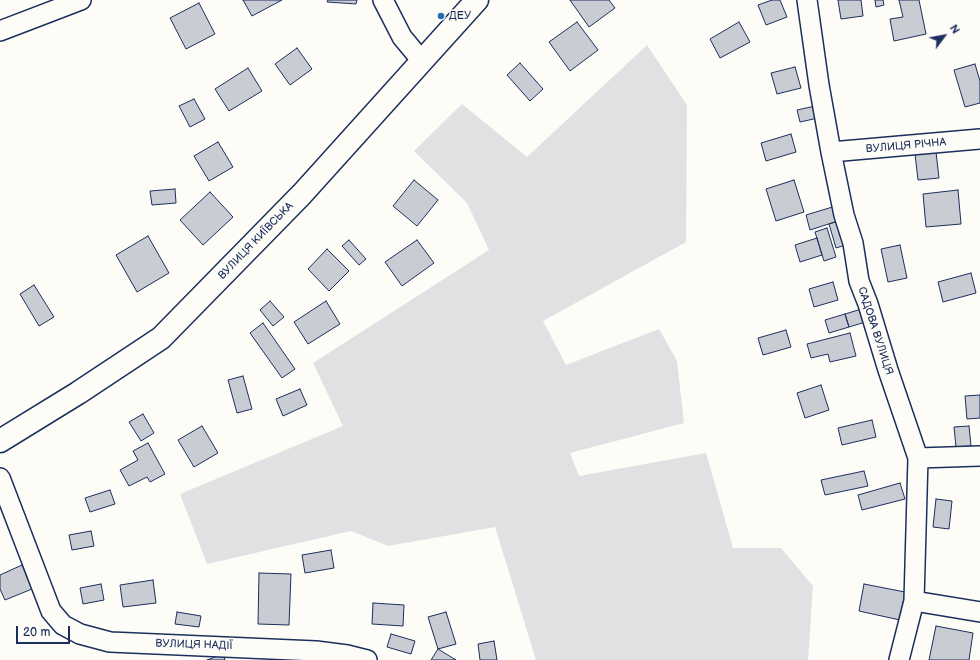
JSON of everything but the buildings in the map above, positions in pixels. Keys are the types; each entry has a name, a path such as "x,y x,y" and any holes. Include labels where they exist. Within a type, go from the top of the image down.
{"street":[{"path":"0,32 81,0"},
{"path":"383,0 402,37 421,60"},
{"name":"ВУЛИЦЯ КИЇВСЬКА","path":"0,441 78,393 161,338 302,194 421,60 477,0"},
{"name":"САДОВА ВУЛИЦЯ","path":"807,0 819,85 831,152 844,214 853,244 859,281 868,304 888,370 918,458 914,601 899,660"},
{"name":"ВУЛИЦЯ РІЧНА","path":"831,152 980,139"},
{"path":"918,458 980,456"},
{"name":"ВУЛИЦЯ НАДІЇ","path":"0,478 52,611 63,625 80,634 110,642 316,651 347,655 367,660"},
{"path":"914,601 980,612"}],"shaded area":[{"path":"647,45 687,105 686,242 543,321 566,365 659,329 677,361 684,423 570,453 579,476 706,453 733,548 781,548 813,586 808,660 536,660 495,527 388,546 351,531 207,564 180,494 343,426 313,363 489,250 467,203 414,151 462,104 527,157"}],"place":[{"name":"ДЕУ","path":"441,16"}]}
